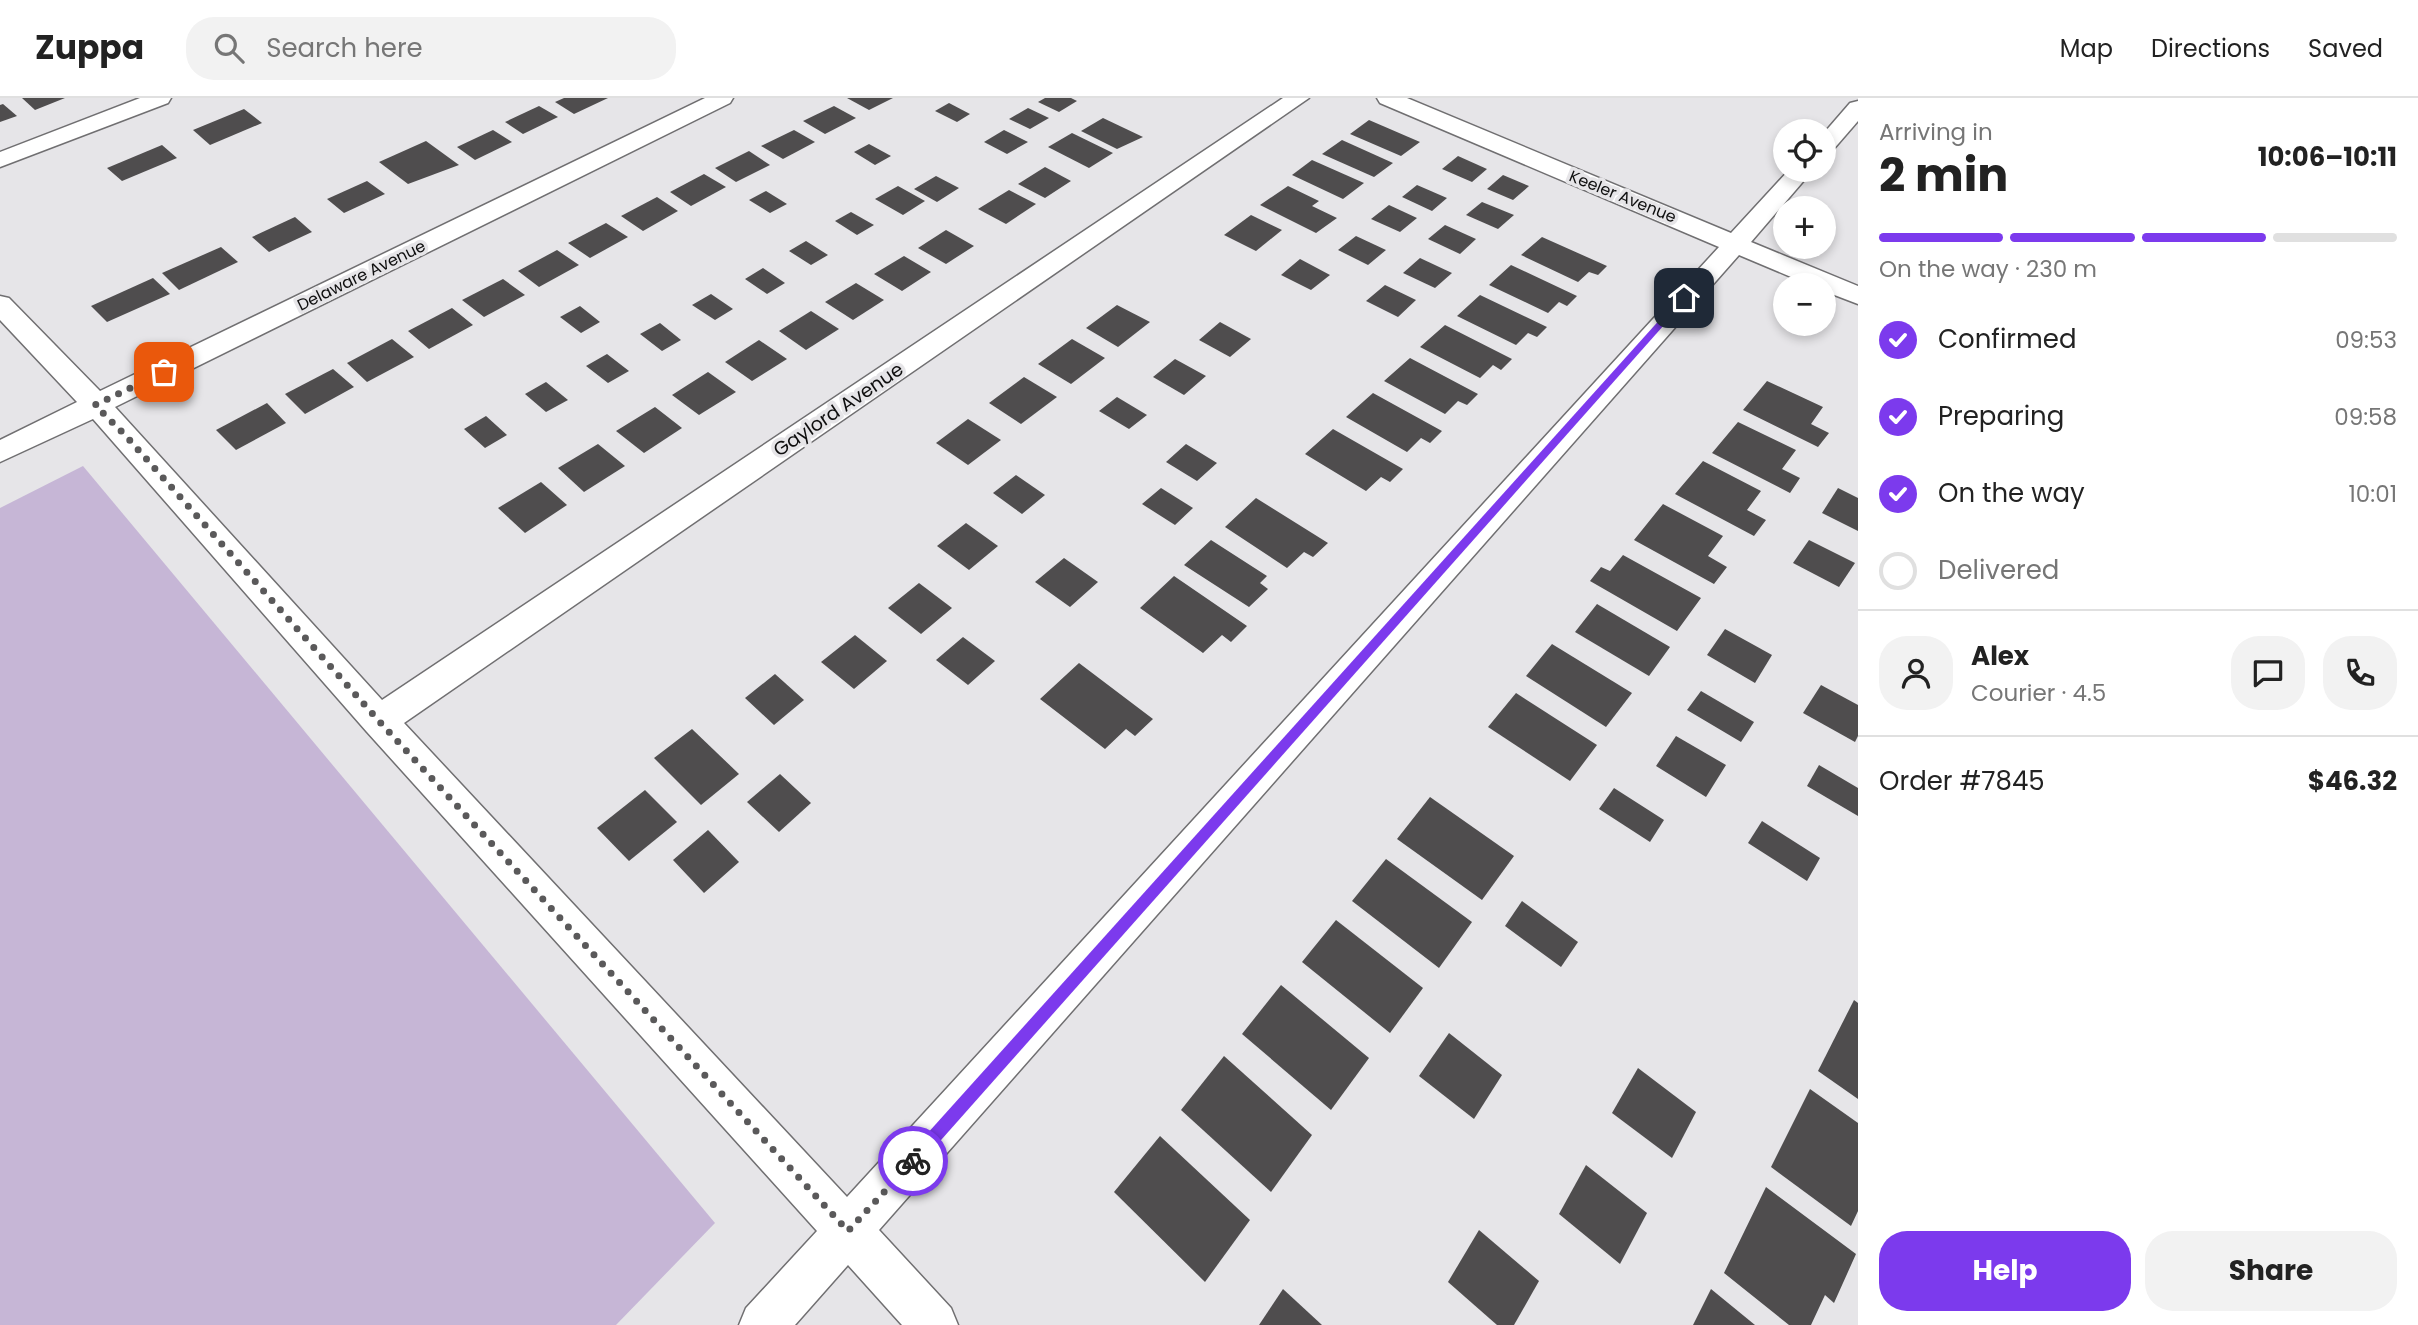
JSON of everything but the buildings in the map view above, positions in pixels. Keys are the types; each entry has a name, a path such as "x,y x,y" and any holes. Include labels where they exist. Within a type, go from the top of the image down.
{"street":[{"path":"0,160 160,98"},
{"name":"Delaware Avenue","path":"0,452 722,98"},
{"name":"Gaylord Avenue","path":"379,721 1298,98"},
{"name":"Keeler Avenue","path":"1388,98 1858,296"},
{"path":"1836,133 1858,108"},
{"path":"763,1325 1791,182"},
{"path":"0,304 135,446 379,721 934,1325"}],"shaded area":[{"path":"83,466 715,1223 616,1325 0,1325 0,508"}],"way so far":[{"path":"164,372 95,405 126,436 379,721 848,1231 913,1161"}],"route":[{"path":"913,1161 1684,298"}]}
